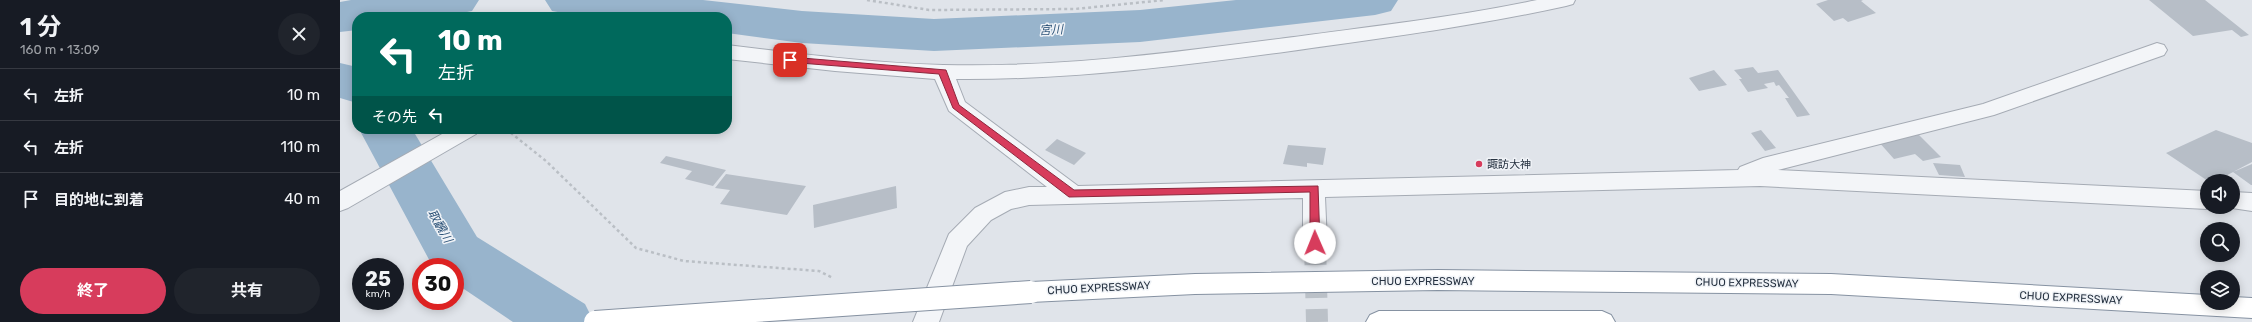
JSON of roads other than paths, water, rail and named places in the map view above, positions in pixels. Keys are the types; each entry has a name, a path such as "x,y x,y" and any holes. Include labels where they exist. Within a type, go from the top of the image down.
{"highway":[{"name":"CHUO EXPRESSWAY","path":"595,322 1030,292 1195,284 1438,280 1831,284 2252,308"},
{"path":"1379,322 1602,322"}],"street":[{"path":"732,53 790,60 943,72 1071,69 1157,62 1413,28 1523,10 1566,0"},
{"path":"1736,178 1764,166 1988,110 2157,50"},
{"path":"943,72 956,106 1072,194"},
{"path":"340,202 459,134"},
{"path":"926,322 957,241 983,214 1005,201 1029,196 1736,178 2200,200"},
{"path":"1314,188 1315,243"},
{"path":"2240,201 2252,202"}],"waterway":[{"name":"宮川","path":"374,12 456,0"},
{"name":"宮川","path":"568,0 674,12"},
{"name":"宮川","path":"732,19 802,27 934,35 1140,26 1375,0"},
{"name":"宮川","path":"340,17 352,15"},
{"name":"取飜川","path":"340,80 352,84"},
{"name":"取飜川","path":"388,134 456,254 563,322"}],"tunnel":[{"path":"1315,243 1317,322"}],"place":[{"name":"諏訪大神","path":"1479,164"}]}
